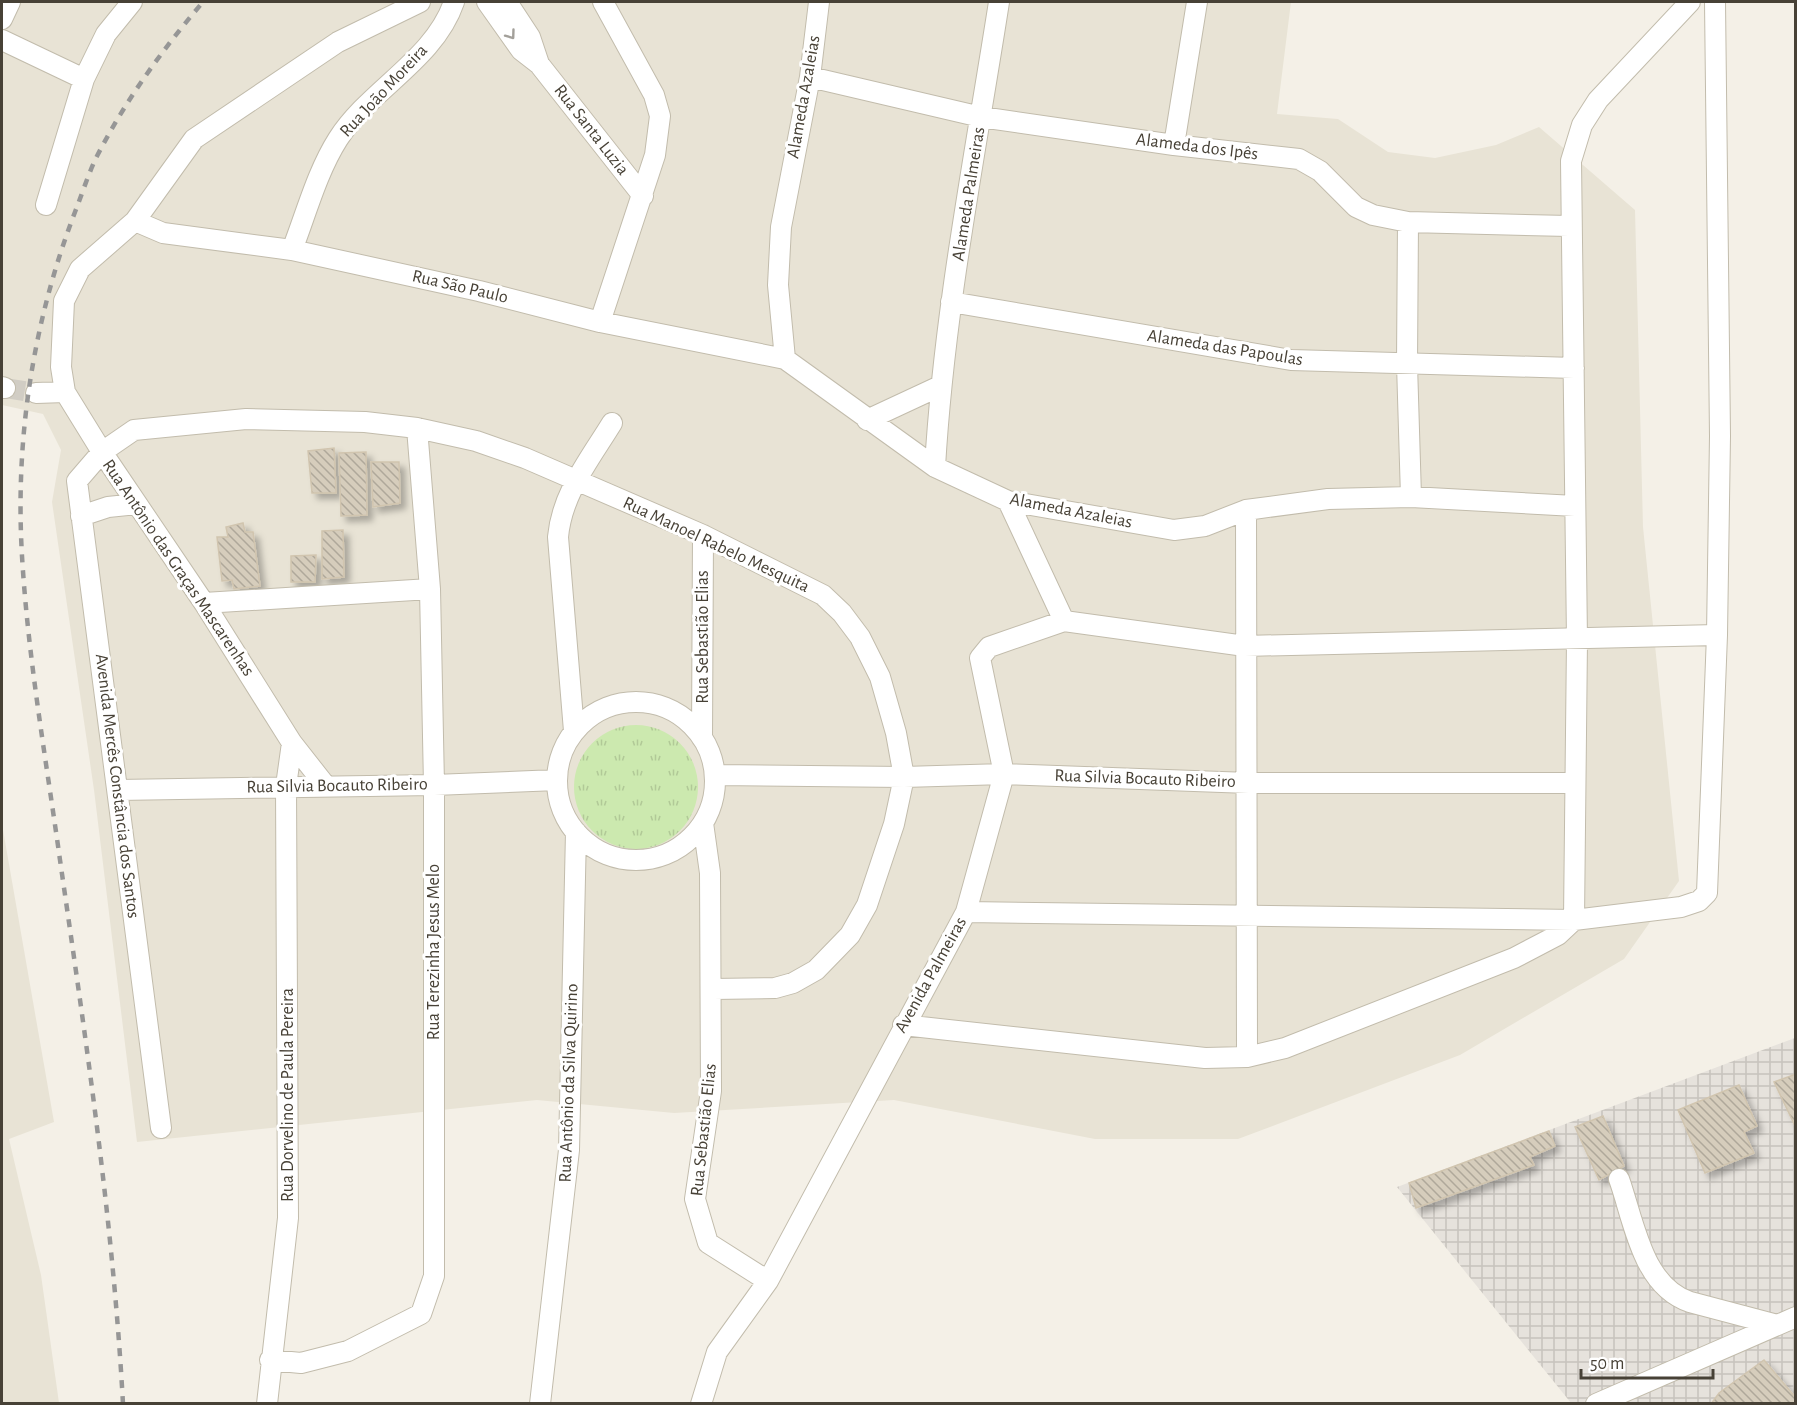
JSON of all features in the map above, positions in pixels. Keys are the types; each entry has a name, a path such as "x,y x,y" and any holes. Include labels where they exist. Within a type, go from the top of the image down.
{"street":[{"path":"2,19 10,2"},
{"path":"46,205 84,79 106,34 132,2"},
{"path":"36,393 65,392 61,367 63,301 80,269 135,221 194,140 338,42 420,2"},
{"name":"Rua João Moreira","path":"292,250 338,139 359,113 403,73 437,32 454,2"},
{"name":"Rua Santa Luzia","path":"487,2 521,50 539,64 643,196"},
{"name":"Rua Santa Luzia","path":"507,2 532,42 539,64"},
{"path":"600,322 656,155 660,116 654,95 603,2"},
{"name":"Alameda Azaleias","path":"819,2 810,77 781,227 778,285 785,359 935,467 1008,501 1174,530 1205,526 1246,510 1328,499 1411,497 1575,506"},
{"name":"Alameda Palmeiras","path":"935,467 940,386 951,302 999,2"},
{"path":"1174,145 1197,2"},
{"path":"903,1025 1205,1058 1247,1057 1285,1048 1514,958 1558,935 1574,920 1577,640 1574,368 1569,226 1571,161 1582,125 1598,100 1689,2"},
{"path":"966,912 1574,920 1681,908 1699,901 1707,893 1717,635 1720,436 1715,2"},
{"path":"2,40 84,79"},
{"name":"Alameda dos Ipês","path":"810,77 981,117 1174,145 1299,159 1320,171 1356,207 1373,215 1407,222 1569,226"},
{"name":"Rua São Paulo","path":"135,221 163,233 292,250 600,322 785,359"},
{"path":"1407,222 1407,364 1411,497"},
{"name":"Alameda das Papoulas","path":"951,302 1291,360 1574,368"},
{"path":"867,420 940,386"},
{"name":"Rua Antônio das Graças Mascarenhas","path":"65,392 102,452 204,603 292,743 325,785"},
{"name":"Rua Manoel Rabelo Mesquita","path":"102,452 134,430 246,419 365,422 417,428 476,441 525,458 704,535 823,595 843,613 860,637 880,676 896,733 904,777 894,824 867,905 850,935 816,969 793,983 775,988 713,989"},
{"path":"574,731 558,537 563,506 612,423"},
{"name":"Rua Terezinha Jesus Melo","path":"270,1360 300,1362 348,1351 421,1314 434,1276 434,785 430,589 417,428"},
{"name":"Avenida Mercês Constância dos Santos","path":"102,452 77,481 161,1128"},
{"path":"1008,501 1064,621 1245,646 1717,635"},
{"path":"81,516 108,507 137,504"},
{"path":"1246,510 1245,646 1249,783 1246,915 1247,1057"},
{"name":"Rua Sebastião Elias","path":"702,738 704,535"},
{"path":"204,603 430,589"},
{"name":"Avenida Palmeiras","path":"701,1404 717,1352 768,1281 903,1025 966,912 1004,774 980,658 989,647 1064,621"},
{"path":"629,702 650,703 671,710 688,722 702,738 711,756 715,775 713,799 704,823 680,847 660,857 637,861 614,857 593,848 576,832 561,808 557,780 561,754 574,731 589,717 608,706 629,702"},
{"path":"286,786 292,743"},
{"name":"Rua Silvia Bocauto Ribeiro","path":"715,775 904,777 1004,774 1249,783 1575,783"},
{"name":"Rua Silvia Bocauto Ribeiro","path":"118,790 434,785 557,780"},
{"name":"Rua Dorvelino de Paula Pereira","path":"267,1404 270,1360 288,1218 286,786"},
{"name":"Rua Sebastião Elias","path":"704,823 710,873 713,989 711,1091 694,1199 708,1243 768,1281"},
{"name":"Rua Antônio da Silva Quirino","path":"540,1404 569,1150 576,832"},
{"path":"680,847 710,873"},
{"path":"1619,1179 1653,1273 1663,1288 1676,1298 1777,1325"},
{"path":"1597,1403 1796,1317"}],"shaded area":[{"path":"2,2 1291,2 1277,114 1338,119 1388,152 1435,158 1496,145 1539,127 1635,210 1643,527 1679,881 1624,959 1460,1055 1238,1139 1095,1139 894,1100 674,1113 537,1100 137,1142 94,790 52,502 61,450 43,414 2,405"},
{"path":"2,824 54,1122 9,1139 41,1275 59,1403 2,1403"},
{"path":"1795,1038 1795,1403 1571,1403 1397,1187"}],"green space":[{"path":"636,725 660,730 680,743 693,763 698,787 693,811 680,831 660,844 636,849 612,844 592,831 579,811 574,787 579,763 592,743 612,730"}],"building":[{"path":"334,448 336,493 312,493 308,451"},
{"path":"366,452 367,515 341,516 339,453"},
{"path":"371,462 399,462 400,503 373,507"},
{"path":"243,523 245,532 253,532 260,586 234,589 232,580 222,581 217,537 228,537 226,527"},
{"path":"343,530 344,577 322,579 322,531"},
{"path":"316,555 315,582 291,582 291,556"},
{"path":"1796,1074 1796,1128 1774,1082"},
{"path":"1739,1085 1757,1126 1744,1132 1754,1153 1705,1173 1678,1110"},
{"path":"1603,1116 1624,1166 1599,1180 1575,1127"},
{"path":"1549,1131 1555,1146 1530,1157 1534,1165 1416,1208 1409,1183"},
{"path":"1764,1360 1796,1398 1796,1404 1711,1404 1719,1393"}],"tunnel":[{"path":"5,388 36,393"}],"railway":[{"path":"123,1404 113,1267 98,1131 28,632 22,556 21,468 30,381 38,338 60,254 88,178 107,137 132,96 159,57 203,2"}]}
